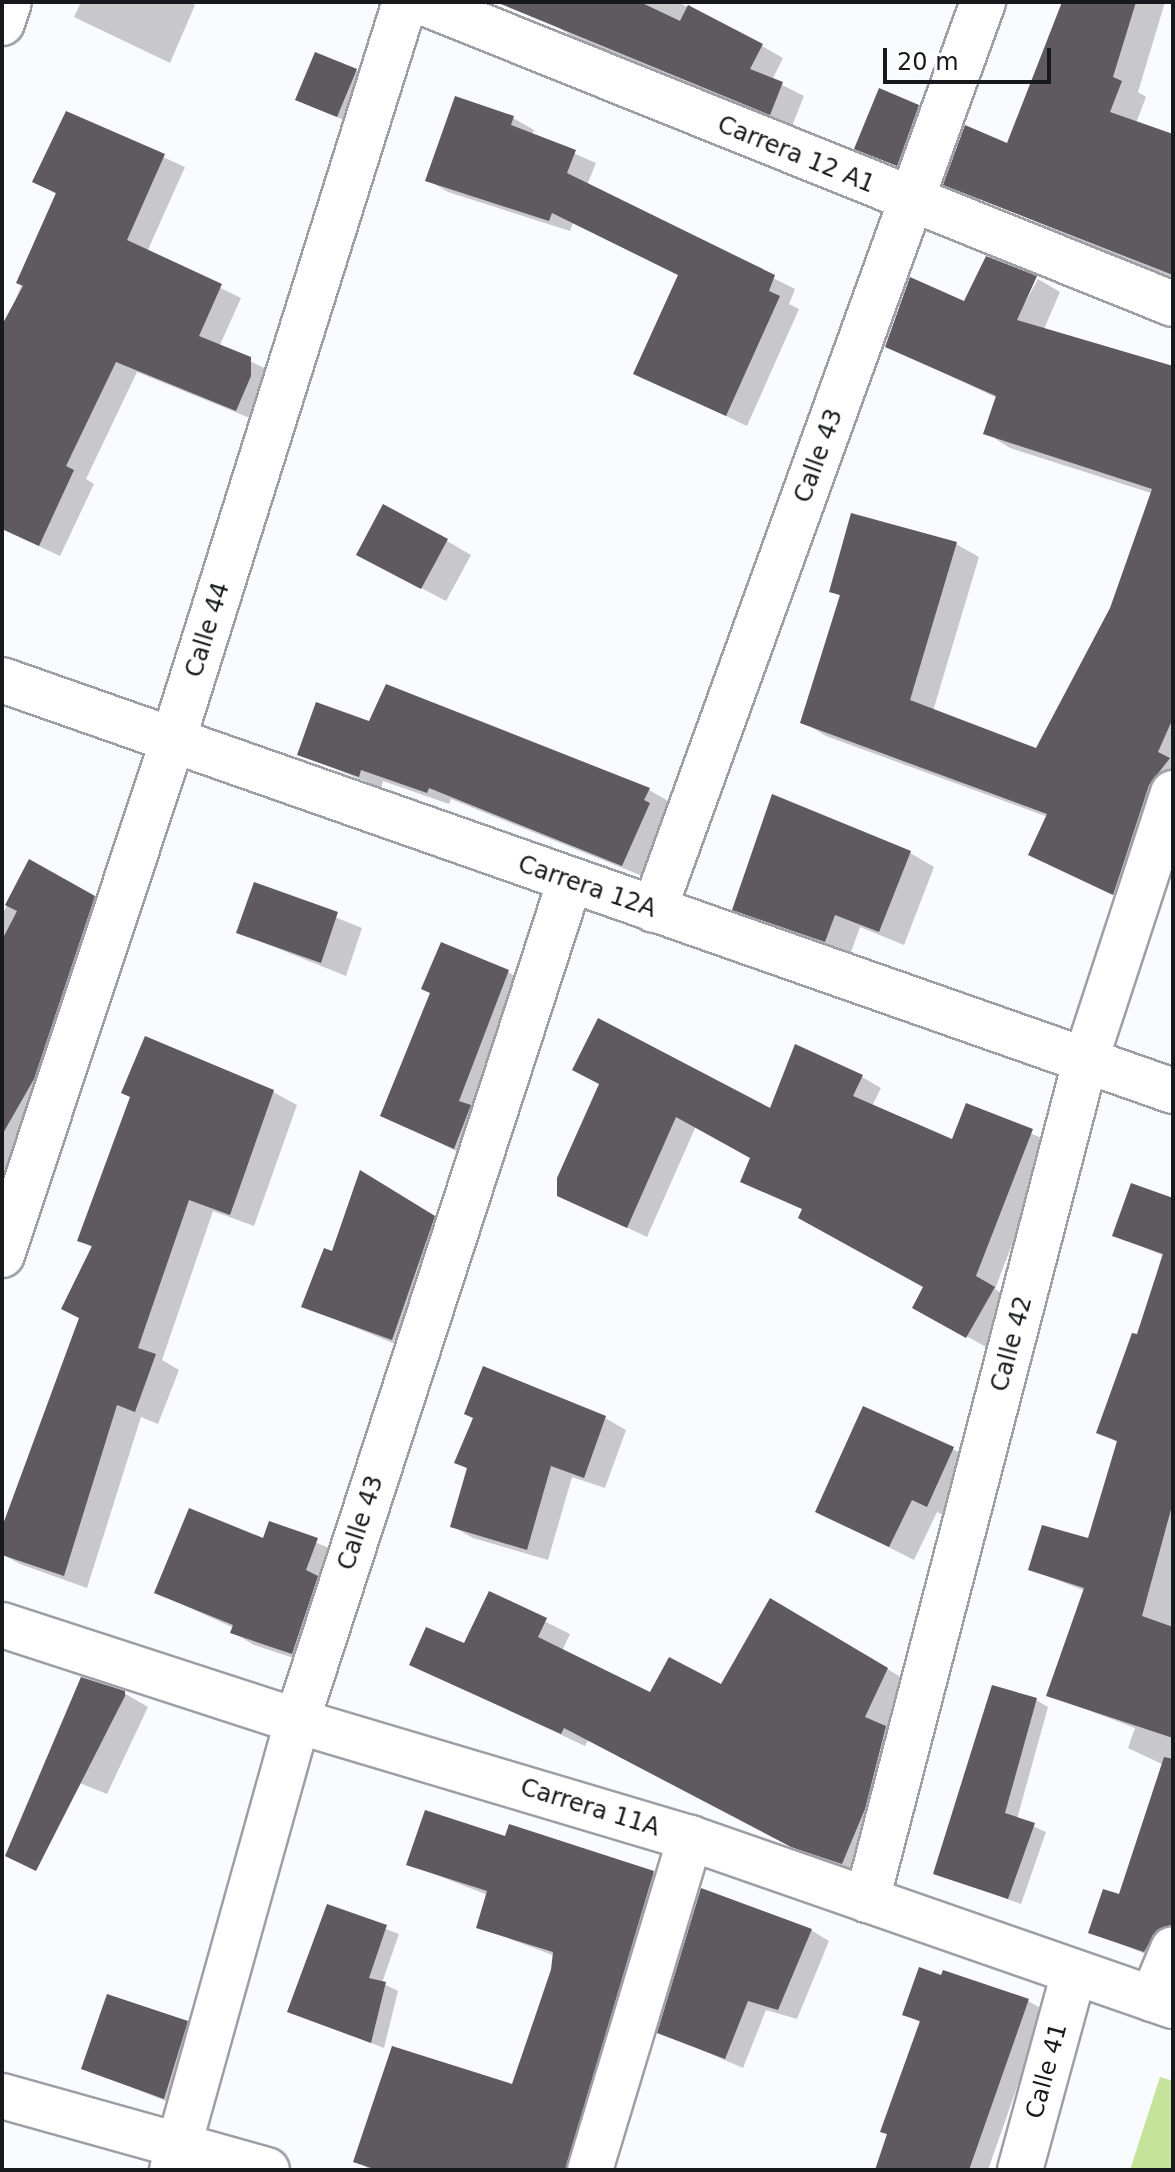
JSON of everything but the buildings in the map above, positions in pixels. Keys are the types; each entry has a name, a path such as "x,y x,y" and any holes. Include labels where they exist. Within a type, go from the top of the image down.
{"street":[{"path":"2,23 9,2"},
{"name":"Calle 44","path":"2,1255 173,740 405,2"},
{"name":"Carrera 12 A1","path":"422,2 911,203 1173,304"},
{"name":"Calle 43","path":"654,910 983,2"},
{"name":"Carrera 12A","path":"2,680 1173,1091"},
{"name":"Calle 42","path":"867,1900 1085,1062 1173,793"},
{"name":"Calle 43","path":"176,2159 297,1721 570,881"},
{"name":"Carrera 11A","path":"2,1625 297,1721 690,1838 1162,2002"},
{"path":"590,2170 690,1838"},
{"path":"1162,2002 1173,1949"},
{"name":"Calle 41","path":"1020,2170 1074,1972"},
{"path":"2,2096 176,2159 267,2170"}],"green space":[{"path":"1160,2077 1173,2081 1173,2170 1130,2170"}]}
